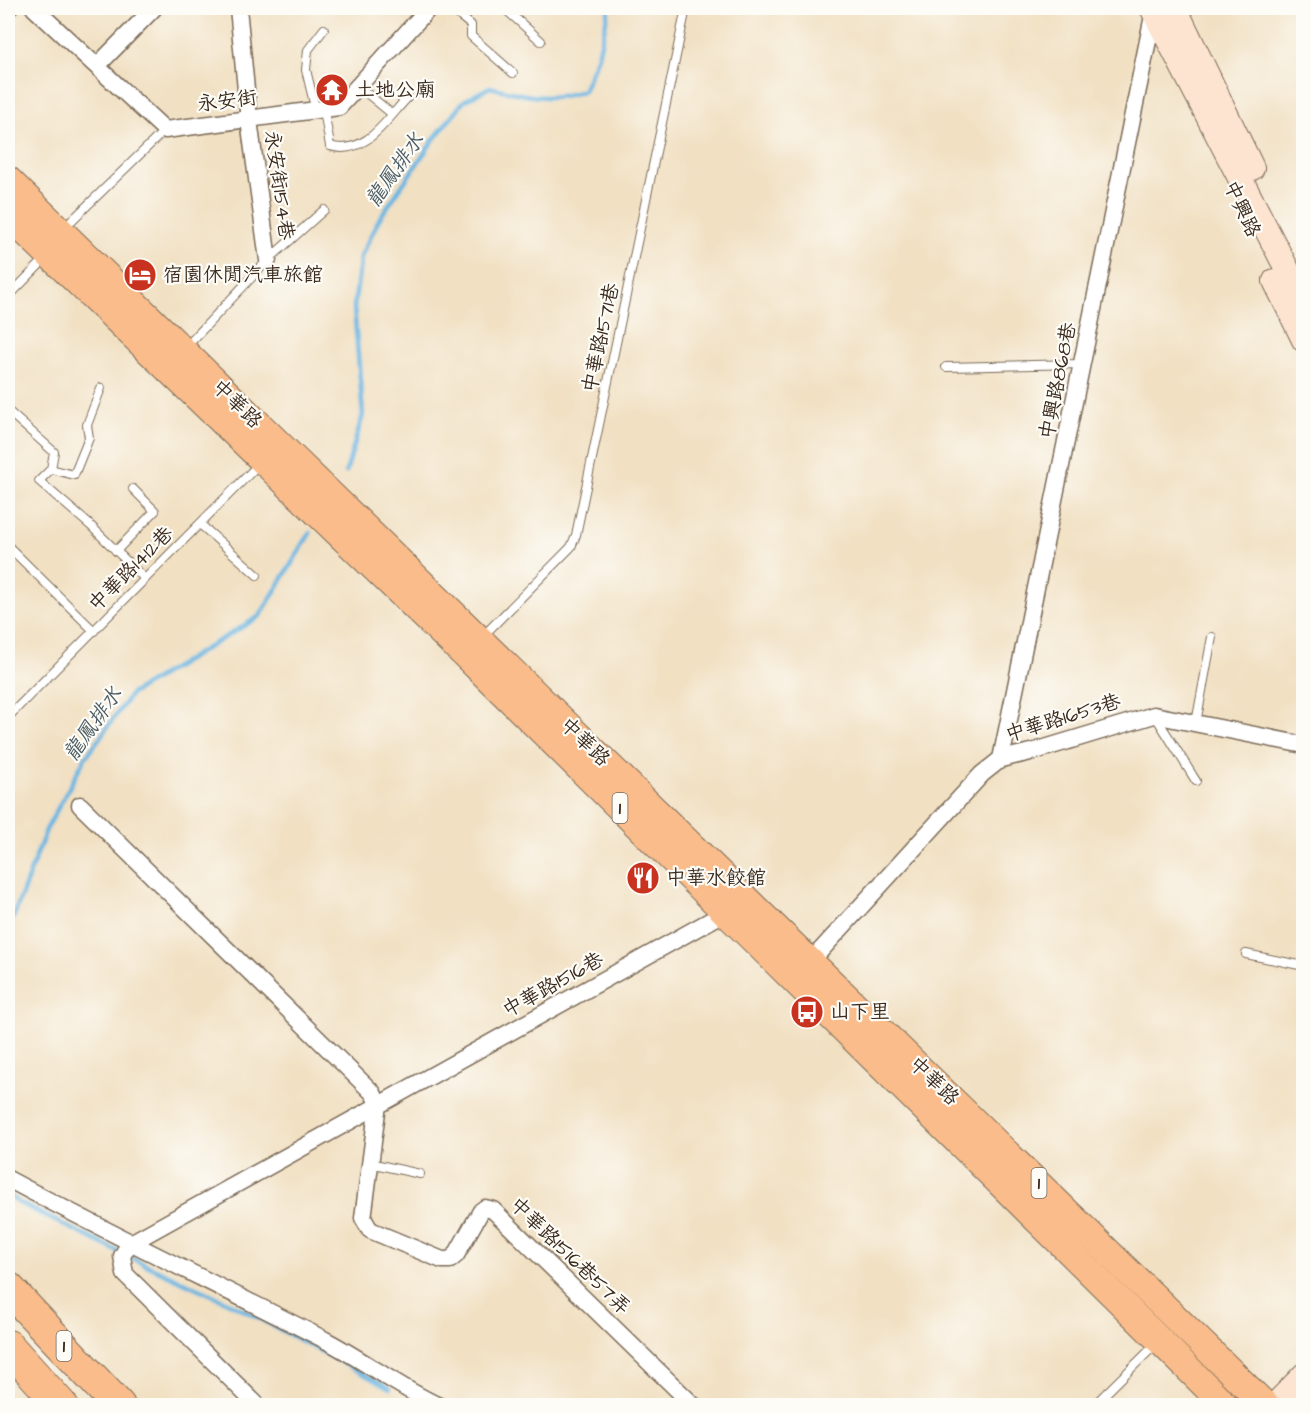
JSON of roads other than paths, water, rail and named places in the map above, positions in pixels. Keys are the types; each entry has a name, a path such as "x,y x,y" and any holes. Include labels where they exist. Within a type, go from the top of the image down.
{"highway":[{"name":"1","path":"8,1288 119,1406"},
{"name":"1","path":"8,1346 62,1406"}],"main road":[{"name":"中華路","path":"8,180 182,351 271,453 803,970 1220,1391"},
{"name":"中華路","path":"8,215 49,255 480,639 736,905"},
{"name":"中華路","path":"803,970 1160,1340 1220,1391 1266,1406"}],"street":[{"path":"34,8 165,130"},
{"path":"96,66 154,8"},
{"name":"永安街154巷","path":"237,8 268,261"},
{"name":"永安街","path":"165,130 339,107 429,8"},
{"name":"中興路","path":"1159,8 1187,76 1304,302"},
{"name":"中興路","path":"1159,8 1304,272"},
{"name":"中興路868巷","path":"1001,759 1159,8"},
{"name":"中興路","path":"1187,76 1189,93 1304,340"},
{"name":"中華路1653巷","path":"803,970 982,774 1001,759 1035,751 1154,714 1304,745"},
{"path":"80,805 373,1093 378,1104"},
{"name":"中華路1516巷","path":"129,1244 736,905"},
{"name":"中華路1516巷57弄","path":"378,1104 363,1218 370,1230 442,1260 450,1260 456,1255 481,1211 485,1208 493,1210 694,1406"},
{"path":"8,1179 129,1244 367,1362 413,1394 439,1406"},
{"path":"129,1244 122,1256 125,1274 258,1406"},
{"path":"1274,1406 1304,1375"}],"lane":[{"path":"450,8 471,25 471,36 513,73"},
{"path":"504,8 541,41"},
{"name":"中華路1571巷","path":"480,639 571,547 576,536 686,8"},
{"path":"324,29 308,50 306,70 330,147 342,150 365,143 408,97"},
{"path":"358,86 392,114"},
{"path":"61,231 165,130"},
{"path":"182,351 268,261 324,210"},
{"path":"8,297 49,255"},
{"path":"946,367 1083,364"},
{"path":"51,469 74,475 89,438 87,425 101,388"},
{"path":"8,411 54,452 51,469 39,481 145,579"},
{"name":"中華路1412巷","path":"8,717 271,453"},
{"path":"116,551 155,511 134,489"},
{"path":"200,524 257,575"},
{"path":"8,546 93,631"},
{"path":"1196,723 1212,637"},
{"path":"1154,714 1196,782"},
{"path":"1246,954 1304,966"},
{"path":"370,1163 420,1174"},
{"path":"1093,1406 1139,1364 1160,1340"}],"waterway":[{"name":"龍鳳排水","path":"346,472 363,415 354,307 361,256 379,219 434,139 464,101 490,87 547,97 583,91 598,56 609,8"},
{"name":"龍鳳排水","path":"8,931 46,830 85,758 131,694 260,616 310,533"},
{"path":"8,1194 19,1203 119,1252"},
{"path":"127,1256 236,1306 390,1388"}],"place":[{"name":"土地公廟","path":"332,90"},
{"name":"宿園休閒汽車旅館","path":"140,275"},
{"name":"中華水餃館","path":"643,878"},
{"name":"山下里","path":"807,1012"}]}
